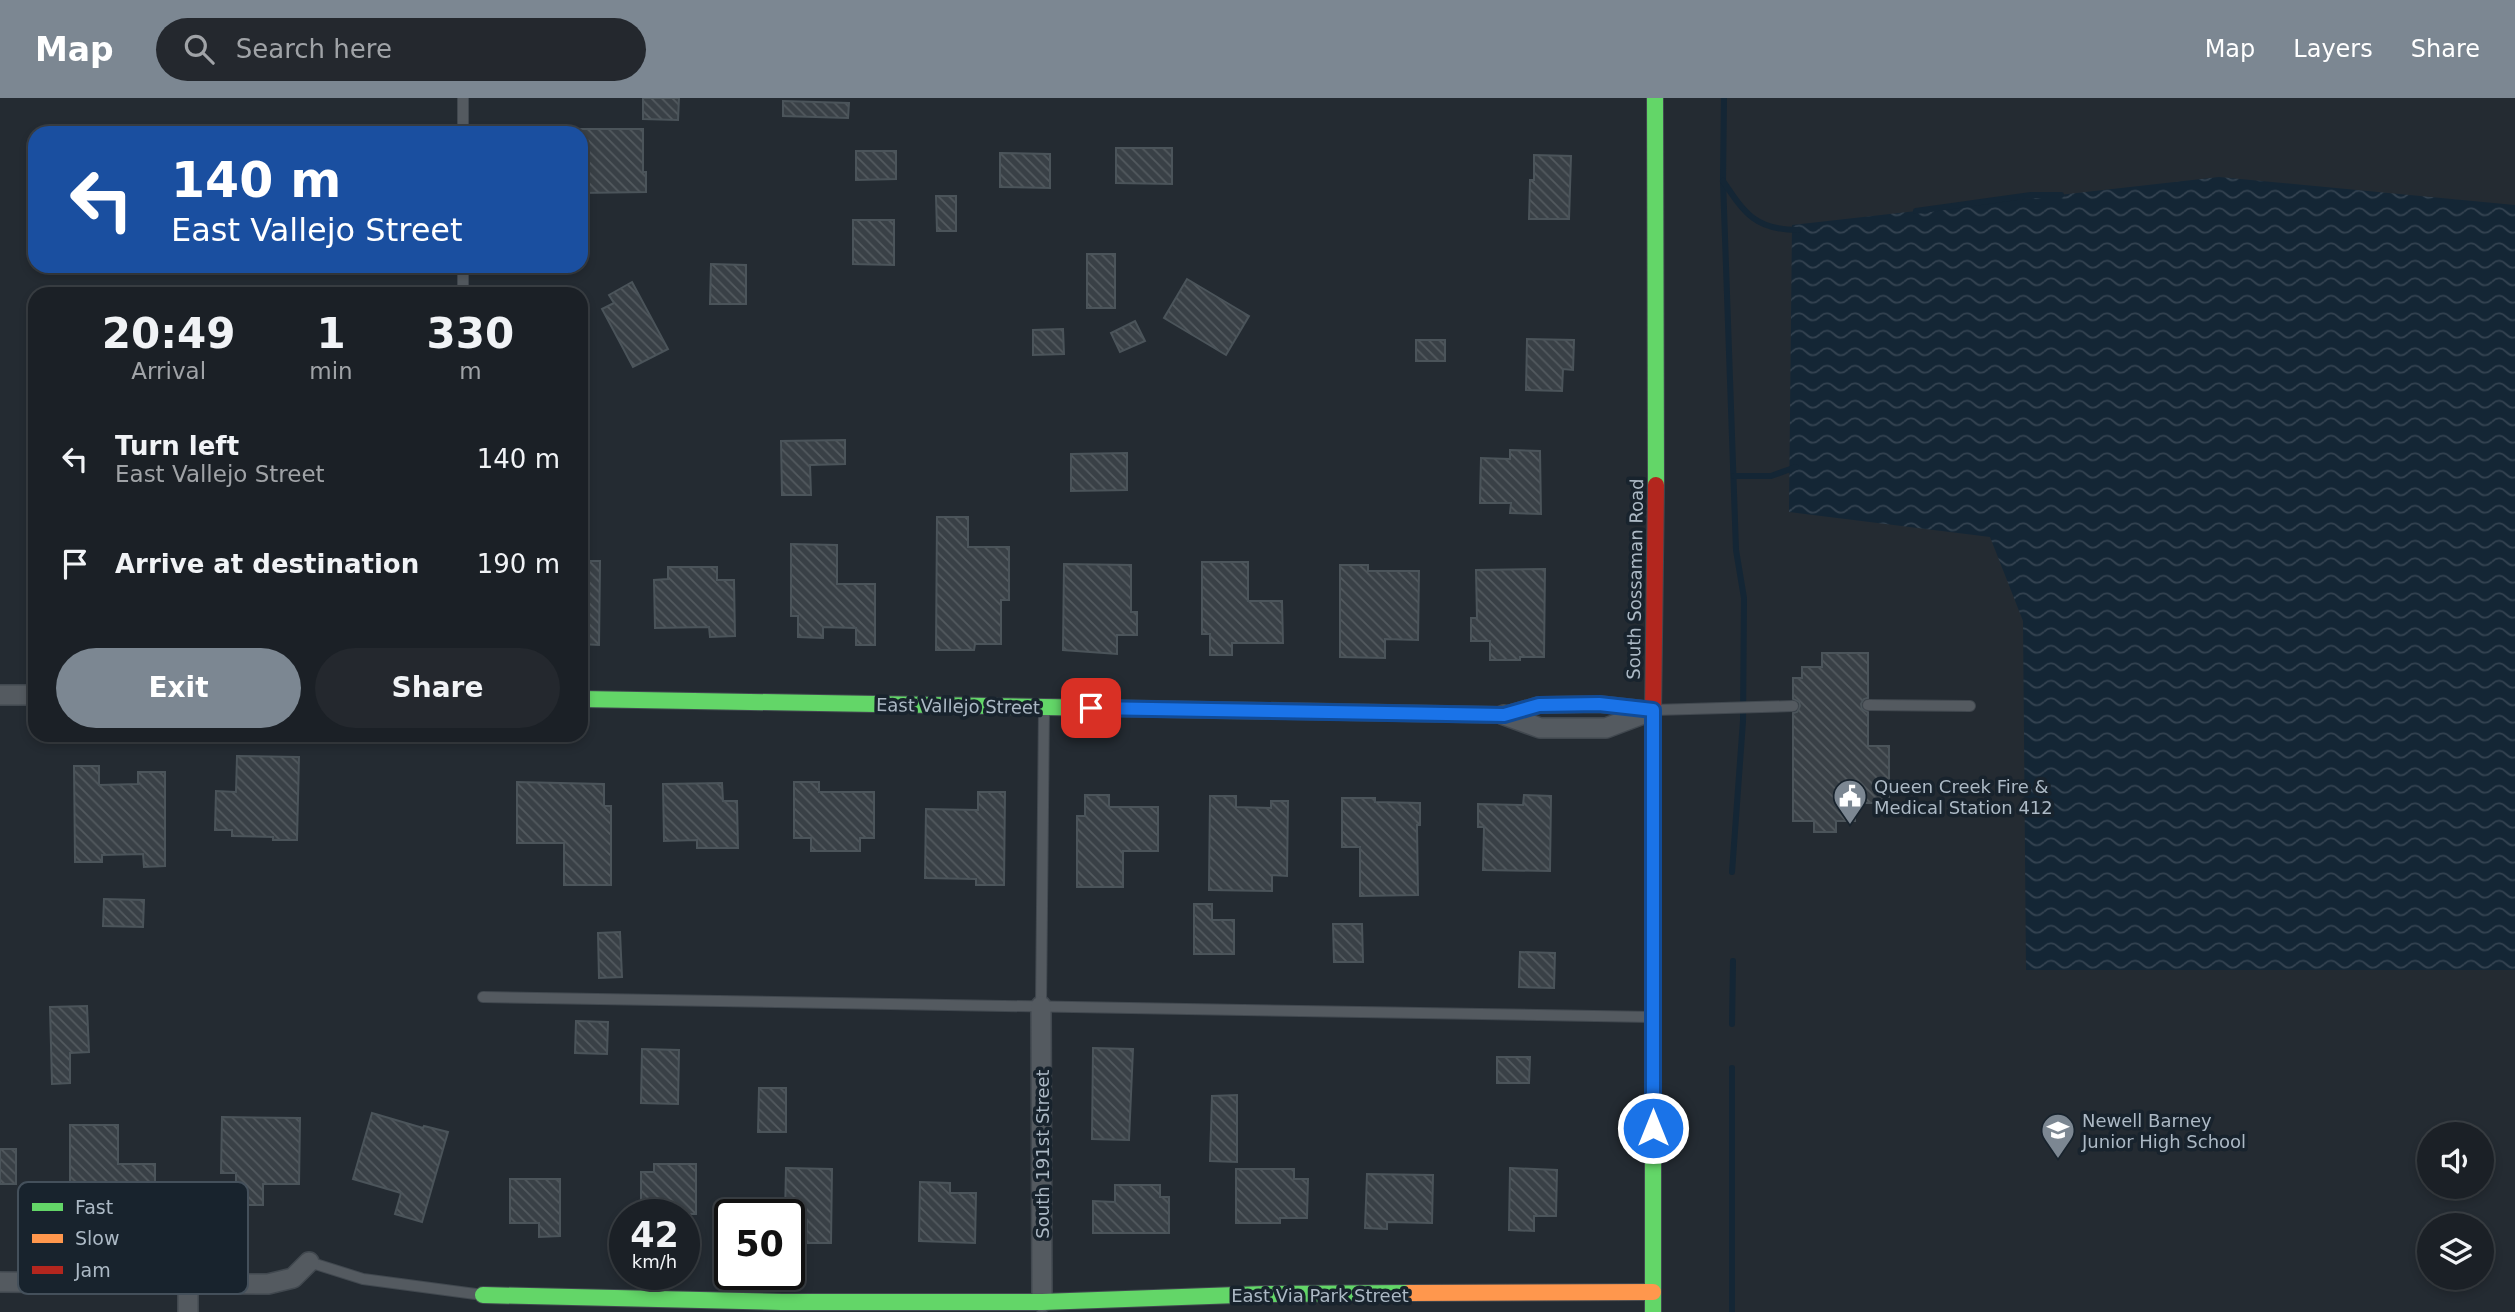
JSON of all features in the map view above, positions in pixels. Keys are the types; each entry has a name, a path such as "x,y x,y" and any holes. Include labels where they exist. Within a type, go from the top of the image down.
{"street":[{"name":"South Sossaman Road","path":"1653,1312 1653,710 1657,426 1655,98"},
{"path":"0,695 28,695"},
{"name":"East Vallejo Street","path":"588,699 1504,715 1540,729 1606,729 1653,710"},
{"name":"South 191st Street","path":"1041,1006 1042,1302"},
{"path":"248,1284 268,1284 293,1278 309,1262"},
{"path":"0,1282 18,1282"},
{"name":"East Via Park Street","path":"483,1295 782,1307 1265,1294 1653,1292"},
{"path":"188,1294 188,1312"}],"lane":[{"path":"463,98 463,126"},
{"path":"1868,705 1970,705"},
{"path":"1653,710 1793,706"},
{"path":"1041,1006 1044,707"},
{"path":"483,997 1653,1017"},
{"path":"309,1262 363,1279 483,1295"}],"water":[{"path":"2219,177 2515,205 2515,970 2026,970 2023,621 1990,537 1789,512 1792,225"}],"building":[{"path":"643,98 679,98 678,120 643,119"},
{"path":"783,101 849,103 848,118 783,116"},
{"path":"588,129 643,129 646,192 588,193"},
{"path":"1116,148 1172,148 1172,184 1116,183"},
{"path":"856,151 896,151 896,179 856,180"},
{"path":"1000,153 1050,154 1050,188 1000,187"},
{"path":"1534,155 1571,156 1569,219 1529,219"},
{"path":"936,196 956,196 956,231 937,231"},
{"path":"853,220 894,220 894,265 853,264"},
{"path":"1087,254 1115,254 1115,308 1087,308"},
{"path":"711,264 746,265 746,304 710,304"},
{"path":"1187,279 1249,316 1226,355 1164,318"},
{"path":"632,282 668,349 633,367 602,309 614,303 609,295"},
{"path":"1135,321 1145,341 1120,352 1111,333"},
{"path":"1063,329 1064,354 1033,355 1033,330"},
{"path":"1527,339 1574,340 1573,370 1563,369 1562,391 1526,390"},
{"path":"1416,340 1445,340 1445,361 1416,361"},
{"path":"845,440 845,464 810,465 811,495 782,495 781,441"},
{"path":"1510,450 1540,451 1541,514 1510,513 1511,503 1480,503 1481,458 1510,459"},
{"path":"1127,453 1127,490 1071,491 1071,454"},
{"path":"937,517 968,517 968,547 1009,547 1009,600 1001,600 1001,644 975,644 974,650 936,650"},
{"path":"791,544 837,545 837,584 875,584 875,645 856,645 856,628 823,627 823,638 798,637 798,616 791,616"},
{"path":"588,561 600,561 599,645 588,644"},
{"path":"1202,562 1248,562 1248,601 1282,601 1283,643 1232,643 1232,655 1210,655 1210,634 1202,634"},
{"path":"1064,564 1131,565 1131,612 1137,612 1137,635 1117,635 1117,654 1063,650"},
{"path":"1340,565 1368,565 1368,571 1419,571 1418,640 1385,639 1385,658 1340,657"},
{"path":"668,567 717,567 717,580 734,580 735,636 710,637 709,627 655,628 654,580 668,579"},
{"path":"1545,569 1544,657 1490,660 1490,641 1471,641 1471,618 1477,618 1476,570"},
{"path":"1822,653 1868,653 1868,698 1861,704 1862,709 1868,712 1868,746 1889,746 1889,803 1855,803 1855,821 1836,821 1836,832 1814,832 1814,821 1793,821 1793,713 1797,712 1800,706 1799,702 1793,699 1793,678 1802,678 1802,667 1822,667"},
{"path":"237,756 299,757 297,840 232,836 232,830 215,830 216,791 236,792"},
{"path":"74,766 99,766 99,785 138,784 138,772 165,772 165,866 144,867 143,854 102,855 102,862 75,862"},
{"path":"517,782 604,784 604,806 611,806 611,885 564,885 564,843 517,843"},
{"path":"794,782 819,782 819,792 874,792 874,838 860,838 860,851 811,851 811,838 794,838"},
{"path":"722,783 723,801 737,801 738,848 697,848 697,840 664,841 663,784"},
{"path":"978,792 1005,792 1004,885 976,885 976,879 925,878 926,809 978,810"},
{"path":"1085,795 1109,795 1109,807 1158,807 1158,851 1123,851 1123,887 1077,887 1077,816 1085,816"},
{"path":"1524,795 1551,796 1550,871 1483,870 1484,827 1478,827 1478,804 1523,805"},
{"path":"1210,796 1236,796 1236,807 1271,808 1271,801 1288,801 1287,876 1272,875 1272,891 1209,890"},
{"path":"1342,798 1375,798 1375,802 1420,803 1420,825 1417,825 1418,895 1360,896 1360,847 1342,847"},
{"path":"104,899 144,900 143,927 103,926"},
{"path":"1194,904 1212,904 1212,920 1234,920 1234,954 1194,954"},
{"path":"1333,924 1362,924 1363,962 1334,962"},
{"path":"620,932 622,977 599,978 598,933"},
{"path":"1520,952 1555,953 1554,988 1519,987"},
{"path":"87,1006 89,1052 70,1053 70,1083 52,1084 50,1007"},
{"path":"576,1021 608,1022 607,1054 575,1053"},
{"path":"1093,1048 1133,1049 1129,1140 1092,1139"},
{"path":"642,1049 679,1050 678,1104 641,1103"},
{"path":"1497,1057 1530,1057 1529,1083 1497,1083"},
{"path":"759,1088 786,1088 786,1132 758,1132"},
{"path":"1237,1095 1237,1162 1210,1161 1212,1096"},
{"path":"372,1113 423,1128 424,1126 448,1132 422,1222 395,1214 401,1193 353,1179"},
{"path":"222,1117 300,1118 299,1184 263,1184 263,1205 248,1205 248,1182 236,1182 236,1173 221,1173"},
{"path":"70,1125 118,1125 118,1164 155,1164 155,1182 70,1182"},
{"path":"0,1149 16,1149 16,1184 0,1184"},
{"path":"654,1164 696,1164 696,1199 641,1199 641,1172 654,1172"},
{"path":"786,1168 832,1169 831,1243 806,1243 805,1199 785,1199"},
{"path":"1510,1168 1557,1170 1556,1216 1534,1216 1534,1231 1509,1230"},
{"path":"1236,1169 1294,1169 1294,1179 1308,1179 1307,1218 1280,1218 1280,1223 1236,1223"},
{"path":"1367,1174 1433,1175 1432,1223 1387,1222 1387,1229 1365,1228"},
{"path":"510,1179 560,1179 560,1236 539,1237 539,1223 510,1223"},
{"path":"920,1182 950,1183 950,1193 976,1193 975,1243 919,1241"},
{"path":"1115,1185 1160,1185 1160,1197 1169,1197 1169,1233 1093,1233 1093,1201 1115,1202"}],"waterway":[{"path":"1724,98 1723,181 1736,550 1744,598 1743,721 1732,872"},
{"path":"1723,181 1738,203 1753,218 1772,227 1798,230"},
{"path":"1916,211 2031,195 2061,195"},
{"path":"1734,476 1771,476 1796,467"},
{"path":"1732,1024 1733,961"},
{"path":"1732,1068 1732,1312"}],"traffic: fast":[{"path":"1655,98 1656,485"},
{"path":"588,699 1394,713"},
{"path":"1653,714 1653,1312"},
{"path":"483,1295 782,1302 1042,1302 1265,1294 1409,1293"}],"traffic: slow":[{"path":"1394,713 1504,715 1539,705 1599,704 1653,710"},
{"path":"1409,1293 1653,1292"}],"traffic: jam":[{"path":"1653,714 1656,485"}],"place":[{"name":"Queen Creek Fire & Medical Station 412","path":"1850,826"},
{"name":"Newell Barney Junior High School","path":"2058,1160"}],"route":[{"path":"1091,708 1504,715 1539,705 1599,704 1653,710 1653,1128"}]}
